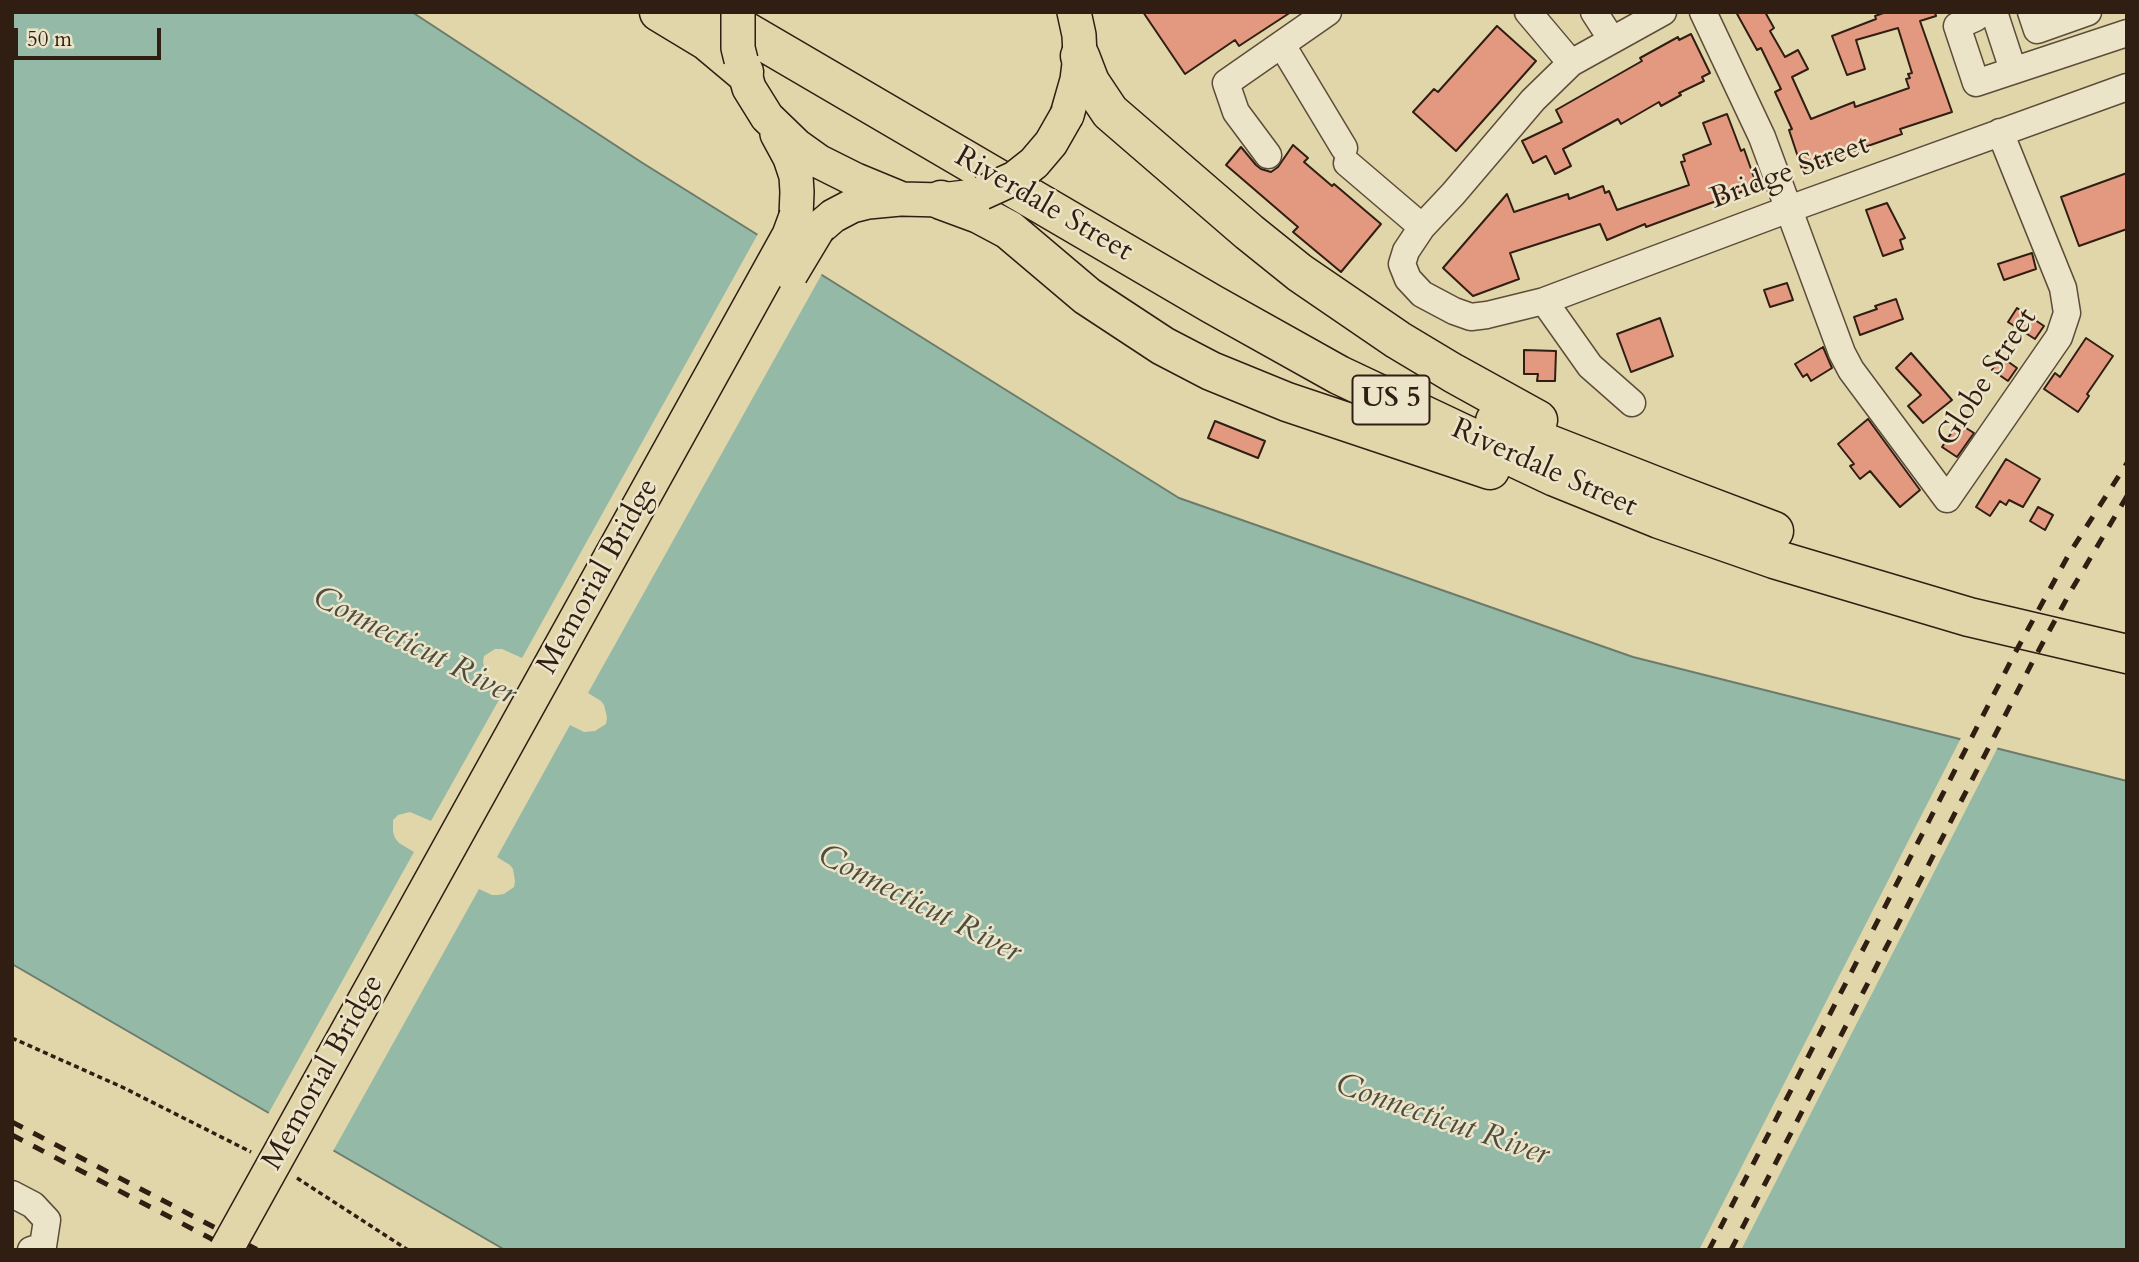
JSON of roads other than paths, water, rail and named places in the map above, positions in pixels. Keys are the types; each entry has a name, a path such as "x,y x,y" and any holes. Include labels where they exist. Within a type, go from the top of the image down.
{"highway":[{"path":"659,12 708,41 742,66"},
{"name":"Riverdale Street","path":"713,12 1131,257 1339,375 1555,477 1788,536 1930,582 2127,629"},
{"name":"Riverdale Street","path":"764,12 1347,349 1774,559 1969,617 2127,654"},
{"path":"1080,56 1096,92 1110,111 1300,273 1387,333 1669,507"},
{"path":"942,200 979,214 1009,230 1087,296 1117,317 1171,350 1237,383 1523,482 1669,507"}],"main road":[{"path":"738,12 737,33 742,66 749,88 767,117 797,146 818,161 902,199 942,200 982,193 1015,178 1034,163 1051,144 1067,115 1077,80 1080,56 1074,12"},
{"name":"Memorial Bridge","path":"250,1250 793,271 807,223 794,168 767,117"},
{"name":"Memorial Bridge","path":"226,1250 782,247 807,223 833,216 852,206 902,199"}],"street":[{"path":"1268,155 1236,112 1226,83 1328,12"},
{"path":"1528,12 1571,63"},
{"path":"1594,12 1612,40"},
{"path":"1282,45 1345,155 1422,227 1533,100 1571,63 1663,12"},
{"path":"1703,12 1754,117 1789,209"},
{"path":"1983,12 1957,26 1976,83 2127,30 2121,12"},
{"path":"1994,12 2013,70"},
{"path":"2047,59 2034,21 2088,12"},
{"name":"Bridge Street","path":"1422,227 1403,258 1402,264 1408,279 1422,294 1434,301 1462,315 1475,317 1544,301 2127,87"},
{"name":"Globe Street","path":"1789,209 1842,353 1851,370 1947,499 2059,337 2067,313 2063,288 2000,132"},
{"path":"1544,301 1590,366 1632,403"},
{"path":"12,1195 33,1205 47,1220 41,1248"}],"water":[{"name":"Connecticut River","path":"12,12 412,12 641,162 1179,498 1633,657 2127,781 2127,1250 505,1250 12,964"}],"railway":[{"path":"1709,1250 2015,653 2069,554 2127,463"},
{"path":"1731,1250 2034,659 2127,496"},
{"path":"12,1122 258,1250"},
{"path":"12,1135 233,1250"}]}
